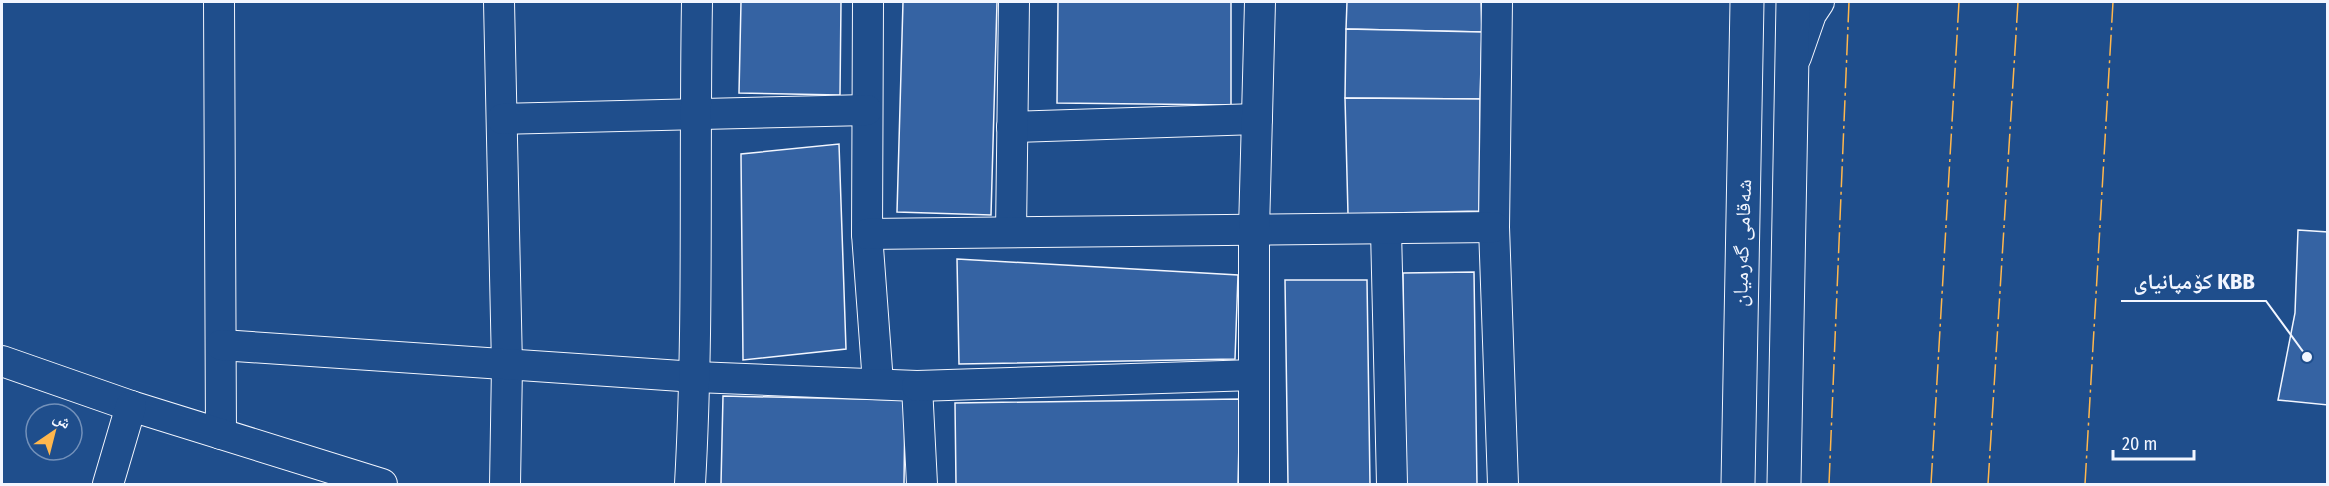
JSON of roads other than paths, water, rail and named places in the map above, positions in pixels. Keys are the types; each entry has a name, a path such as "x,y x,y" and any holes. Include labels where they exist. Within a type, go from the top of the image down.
{"main road":[{"name":"شەقامی گەرمیان","path":"1738,484 1747,2"},
{"path":"1784,484 1793,2"},
{"path":"1738,413 1785,415"}],"street":[{"path":"219,2 221,434"},
{"path":"499,2 507,366 505,484"},
{"path":"690,484 696,377 697,2"},
{"path":"868,2 867,234 878,382"},
{"path":"1011,232 1014,2"},
{"path":"1254,484 1254,230 1260,2"},
{"path":"1497,2 1494,227 1503,484"},
{"path":"1792,68 1811,14 1819,2"},
{"path":"502,119 867,110"},
{"path":"1012,127 1257,119"},
{"path":"867,234 1494,227"},
{"path":"1386,230 1392,484"},
{"path":"221,345 507,366 696,377 878,382 916,386 1254,375"},
{"path":"2,361 131,406 382,484"},
{"path":"916,386 922,484"},
{"path":"108,484 131,406"}],"place":[{"name":"کۆمپانیای KBB","path":"2307,357"}]}
